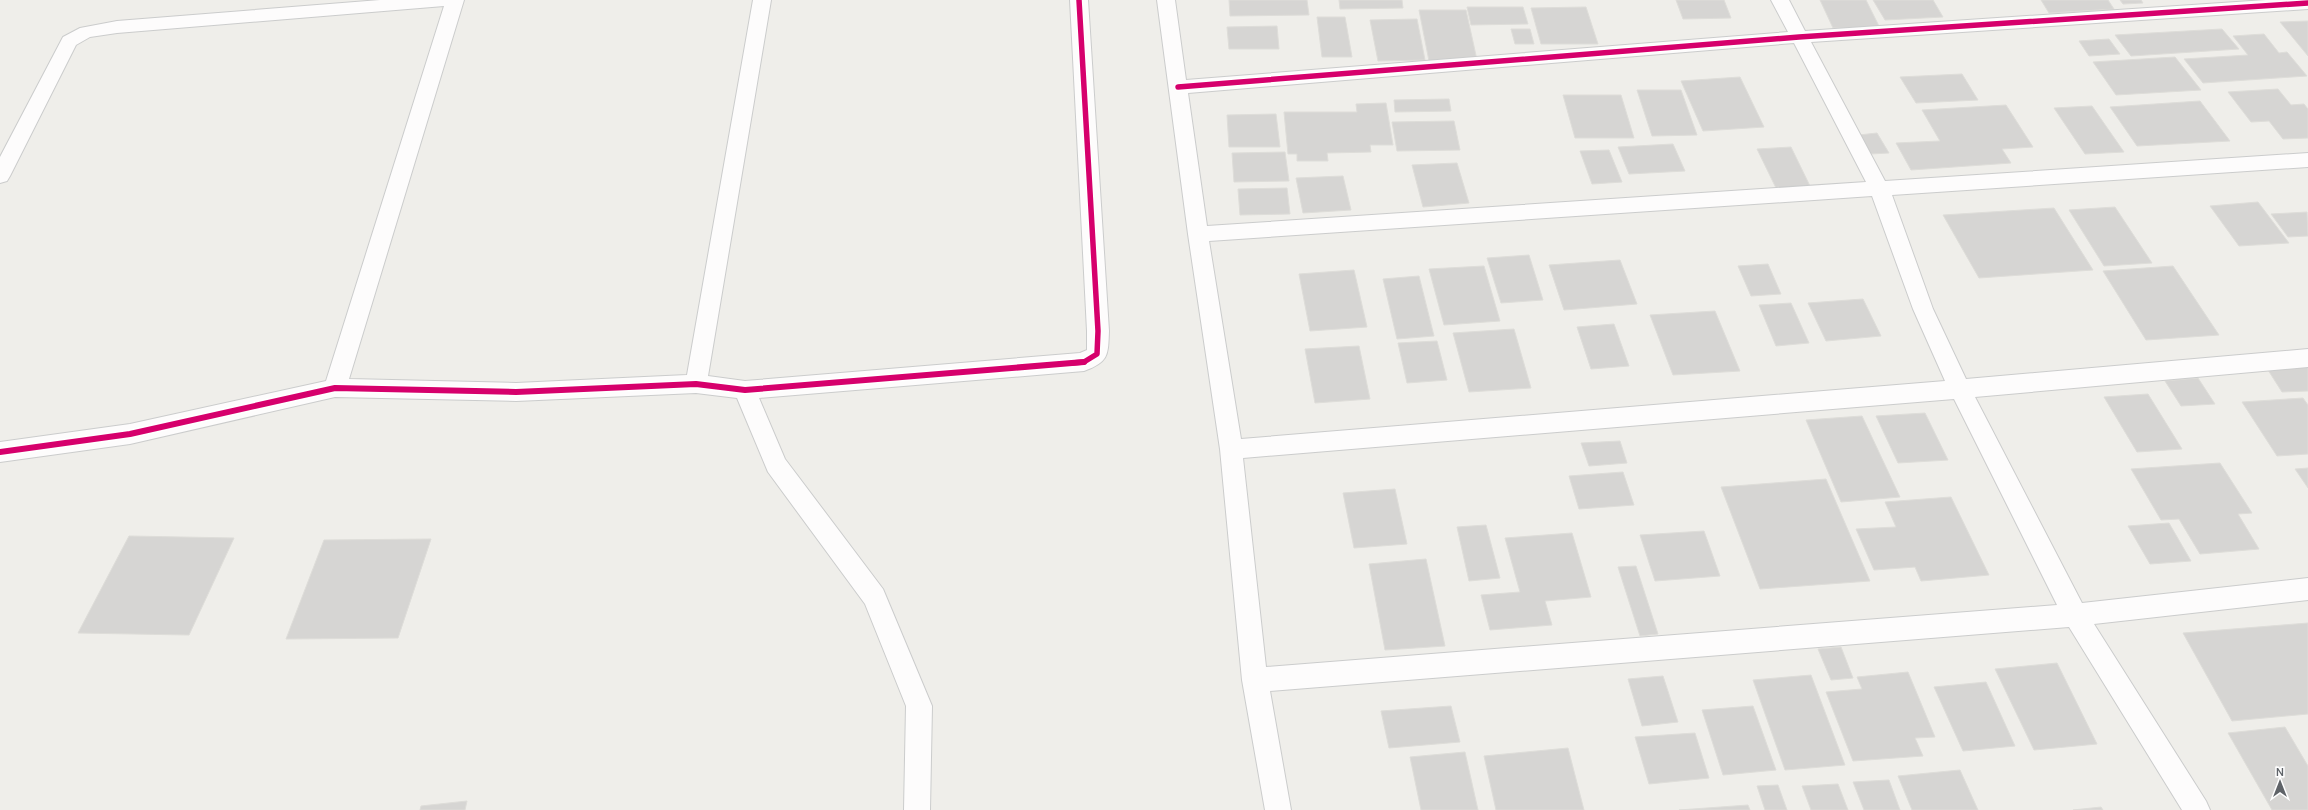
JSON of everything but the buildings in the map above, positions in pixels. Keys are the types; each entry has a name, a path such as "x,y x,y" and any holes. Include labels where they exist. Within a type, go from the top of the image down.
{"street":[{"path":"0,176 69,41 86,32 116,27 454,0 335,388"},
{"path":"696,384 762,0"},
{"path":"0,452 130,434 335,388 516,392 696,384 745,390 1084,362 1097,354 1098,331 1079,0"},
{"path":"1166,0 1198,234 1231,449 1255,680 1278,810"},
{"path":"1780,0 1880,190 1923,309 1960,389 2075,615 2197,810"},
{"path":"1178,87 1799,37 2308,4"},
{"path":"1198,234 1880,190 2308,160"},
{"path":"1231,449 1960,389 2308,358"},
{"path":"745,390 776,465 874,597 913,691 919,706 917,810"},
{"path":"1255,680 2075,615 2308,589"}],"cycle path":[{"path":"0,452 130,434 335,388 516,392 696,384 745,390 1084,362 1097,354 1098,331 1079,0"},
{"path":"1178,87 1799,37 2308,3"}]}
